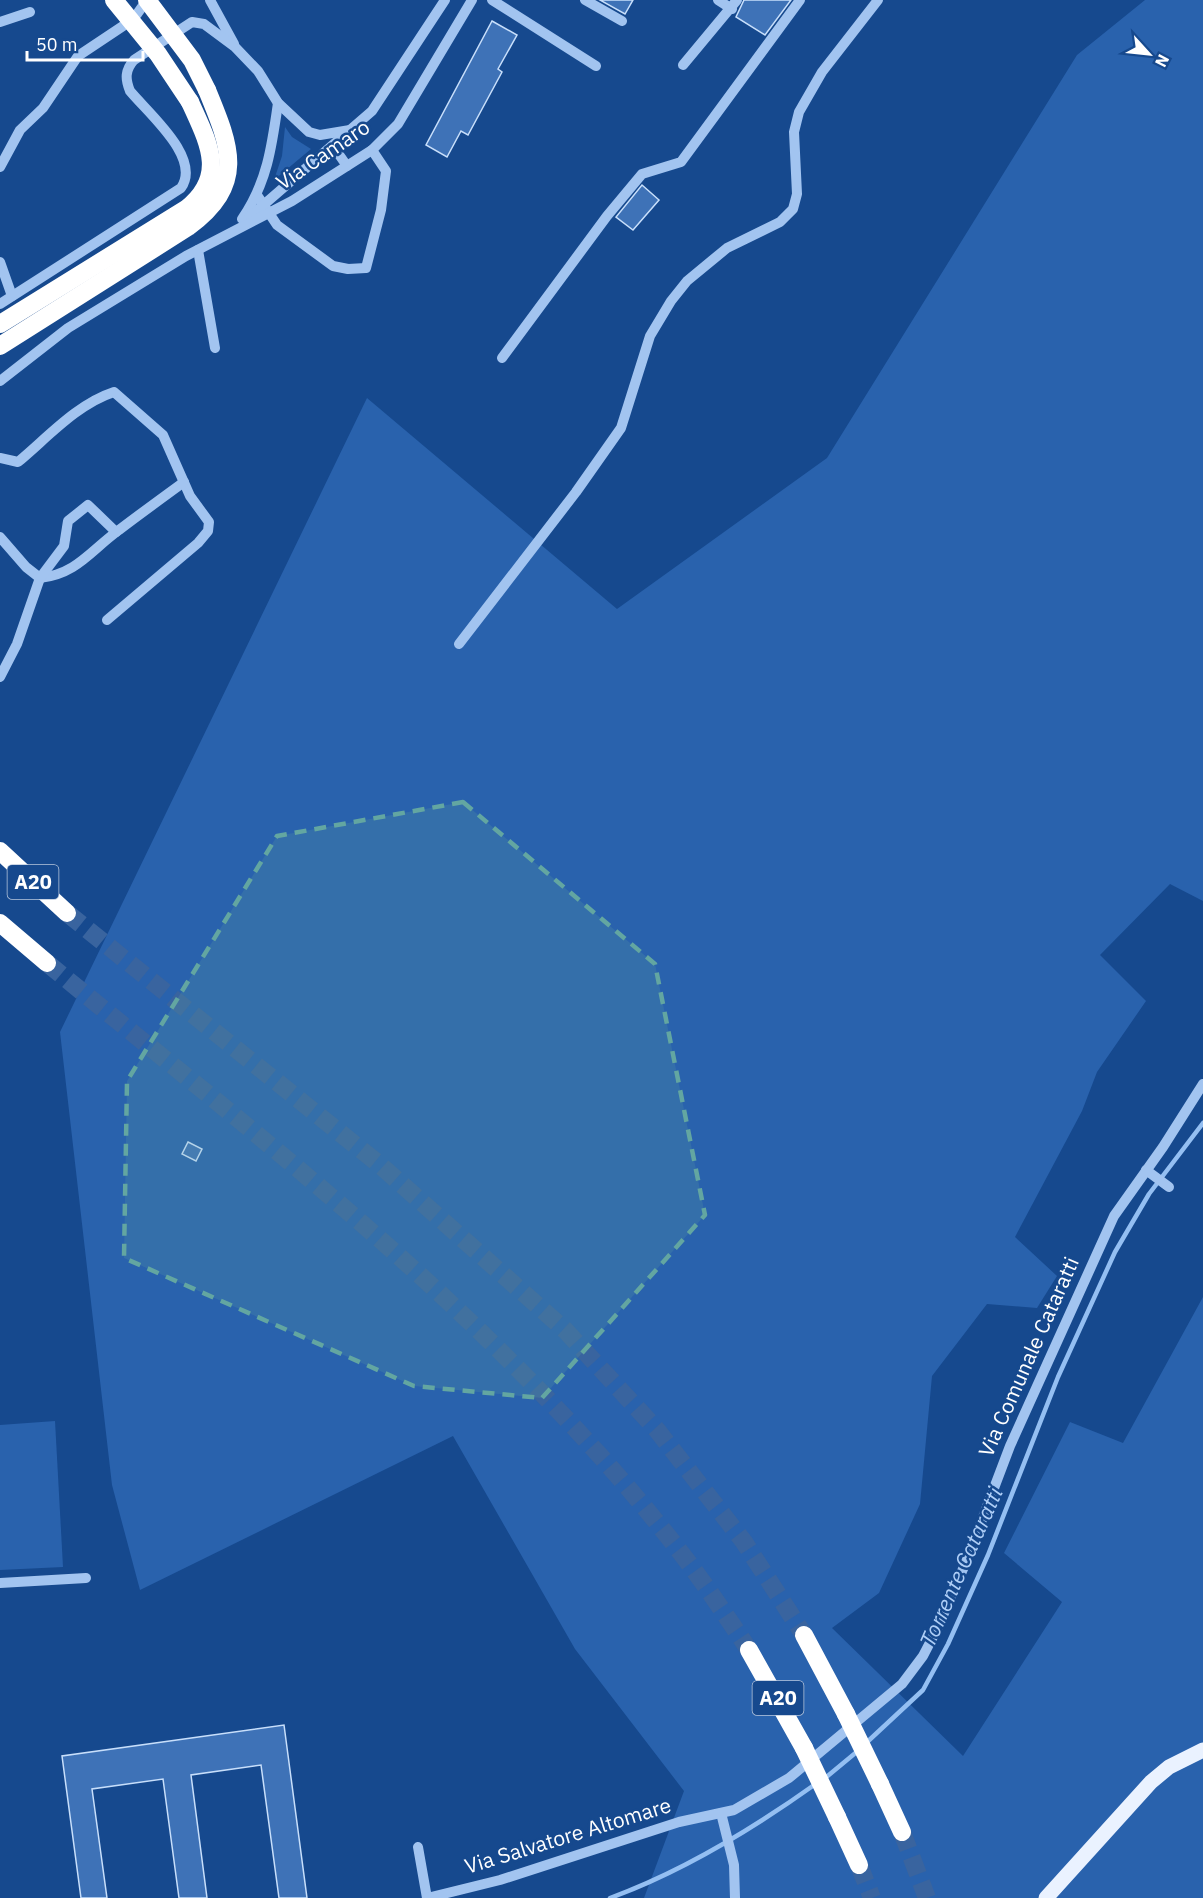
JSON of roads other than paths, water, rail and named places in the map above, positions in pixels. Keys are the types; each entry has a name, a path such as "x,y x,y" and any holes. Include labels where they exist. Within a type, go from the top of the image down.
{"highway":[{"path":"0,324 186,209 199,198 209,180 212,159 209,144 190,102 158,54 114,0"},
{"path":"0,346 188,227 213,206 225,187 230,156 224,132 207,90 192,60 147,0"},
{"name":"A20","path":"0,851 67,913"},
{"name":"A20","path":"0,923 47,963"},
{"name":"A20","path":"804,1635 846,1714 902,1832"},
{"name":"A20","path":"750,1650 804,1748 859,1865"}],"main road":[{"path":"1046,1898 1151,1782 1169,1767 1203,1750"}],"street":[{"path":"0,167 20,130 43,108 78,56 130,20 147,0"},
{"path":"210,0 235,47"},
{"name":"Via Camaro","path":"0,381 68,328 234,231 333,146 381,99 445,0"},
{"name":"Via Camaro","path":"264,205 347,166 372,150 398,124 472,0"},
{"path":"585,0 622,21"},
{"path":"683,65 735,4 718,0"},
{"path":"502,358 607,216 642,174 681,162 800,0"},
{"path":"459,644 576,492 621,428 647,345 671,301 687,281 727,248 780,222 794,209 797,184 794,132 799,112 822,72 878,0"},
{"path":"495,2 596,66"},
{"path":"0,22 30,12"},
{"path":"0,304 168,199 184,183 188,172 184,155 127,84 126,74 134,60 192,22 204,24 235,47 258,71 278,104 297,123 314,134 334,134 350,130"},
{"path":"278,104 264,205 277,225 333,266 348,269 366,268 381,210 386,171 372,150"},
{"path":"333,146 347,166"},
{"path":"234,231 264,205"},
{"path":"198,250 215,348"},
{"path":"0,262 12,296"},
{"path":"0,458 18,462 75,413 101,396 114,392 163,435 190,496 209,522 208,531 198,543 107,620"},
{"path":"0,537 26,567 40,578 58,576 90,557 116,532 184,482"},
{"path":"0,677 17,644 40,578 64,546 68,521 88,506 116,532"},
{"name":"Via Comunale Cataratti","path":"721,1813 752,1802 789,1778 902,1684 923,1656 966,1562 1010,1446 1114,1216 1203,1084"},
{"path":"1146,1170 1169,1187"},
{"path":"0,1583 86,1578"},
{"path":"721,1813 732,1857 735,1898"},
{"name":"Via Salvatore Altomare","path":"427,1898 500,1880 680,1822 721,1813"},
{"path":"418,1847 427,1898"}],"waterway":[{"name":"Torrente Cataratti","path":"865,1744 923,1690 948,1644 988,1555 1058,1377 1115,1252 1149,1194 1203,1123"},
{"name":"Torrente Cataratti","path":"824,1779 859,1750"},
{"name":"Torrente Cataratti","path":"610,1898 691,1862 768,1816 817,1783"}],"tunnel":[{"path":"67,913 380,1165 565,1330 657,1430 744,1542 804,1635"},
{"path":"47,963 287,1159 461,1313 581,1434 622,1481 681,1553 749,1650"},
{"path":"902,1832 927,1898"},
{"path":"859,1865 872,1898"}]}
